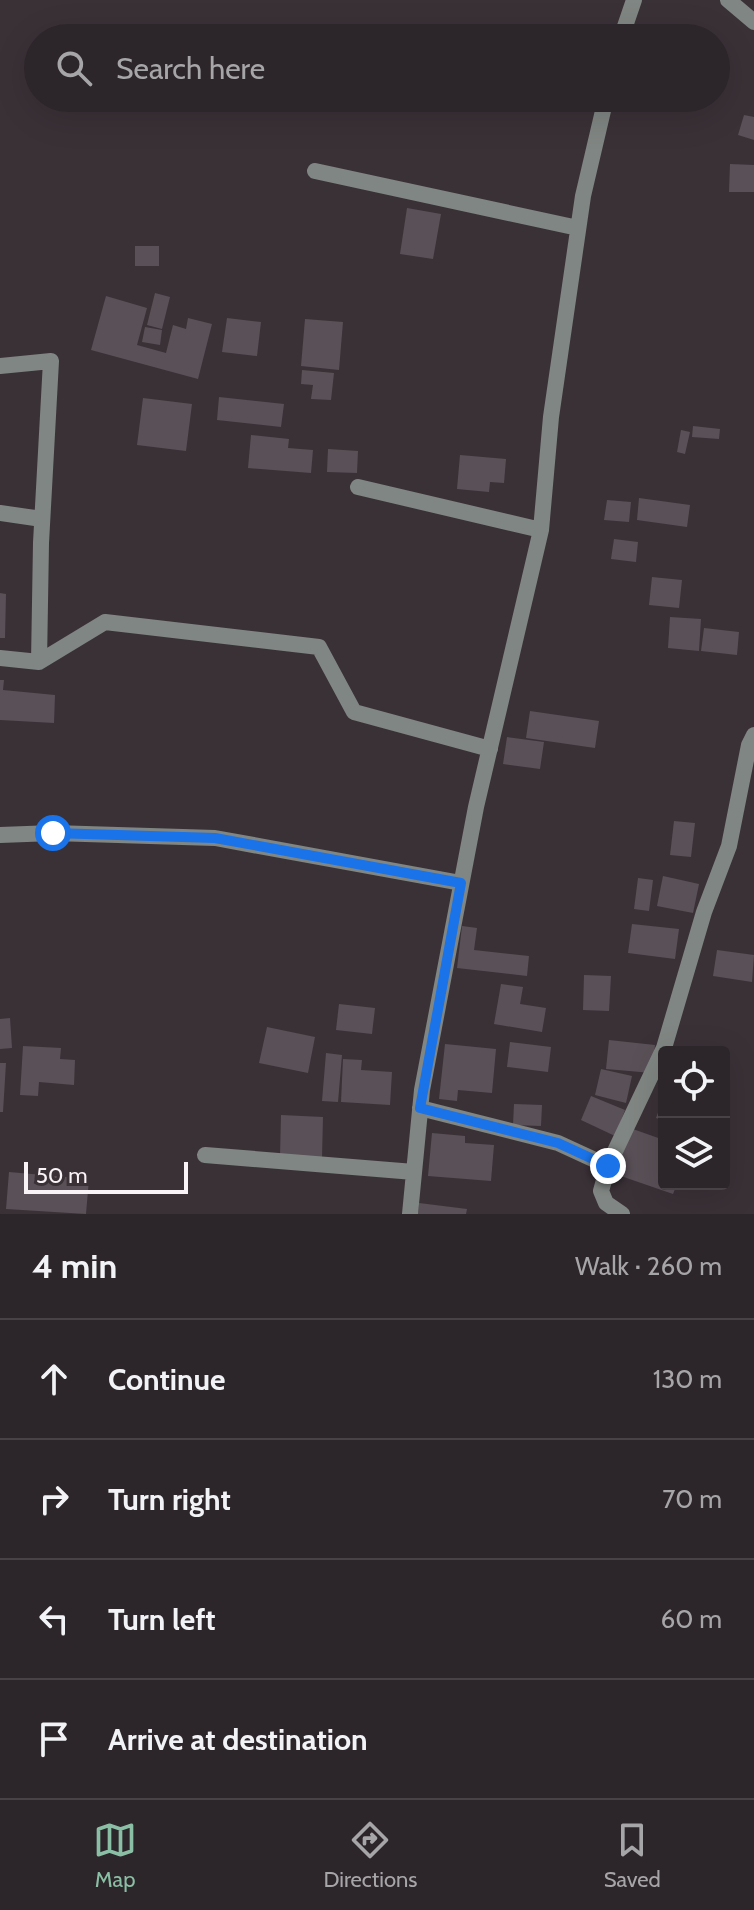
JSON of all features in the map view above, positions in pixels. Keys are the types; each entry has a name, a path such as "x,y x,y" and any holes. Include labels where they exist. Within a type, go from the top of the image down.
{"street":[{"path":"626,24 634,0"},
{"path":"728,0 754,22"},
{"path":"410,1214 420,1108 461,883 541,530 551,417 578,228 603,112"},
{"path":"315,171 578,228"},
{"path":"0,366 51,361 42,519 39,662"},
{"path":"358,487 541,530"},
{"path":"0,513 42,519"},
{"path":"0,658 39,662 105,622 319,647 354,712 490,749"},
{"path":"622,1214 606,1203 601,1191 608,1166 664,1048 704,912 729,846 749,745 754,735"},
{"path":"0,835 215,838 461,883"},
{"path":"420,1108 558,1143 608,1166"},
{"path":"205,1155 414,1172"}],"building":[{"path":"744,115 754,117 754,140 738,135"},
{"path":"730,164 754,165 754,192 729,192"},
{"path":"407,208 441,214 433,259 400,254"},
{"path":"135,246 159,246 159,266 135,266"},
{"path":"155,293 170,297 162,329 147,325"},
{"path":"106,296 147,308 137,345 166,353 173,325 186,329 188,318 212,324 198,379 91,350"},
{"path":"227,318 261,322 257,356 222,352"},
{"path":"305,319 343,322 339,370 301,366"},
{"path":"145,327 162,330 160,345 142,342"},
{"path":"302,370 334,373 331,400 311,399 313,385 301,384"},
{"path":"219,397 284,404 281,427 217,420"},
{"path":"143,398 192,404 186,451 137,445"},
{"path":"693,426 720,429 719,439 692,437"},
{"path":"681,430 690,432 685,454 677,452"},
{"path":"251,435 289,439 288,448 313,450 311,473 248,468"},
{"path":"328,449 358,451 357,473 327,472"},
{"path":"460,455 506,459 504,483 490,482 489,492 457,489"},
{"path":"639,498 690,505 687,527 637,520"},
{"path":"607,500 631,502 629,522 604,520"},
{"path":"614,539 638,542 636,562 611,559"},
{"path":"652,577 682,580 679,608 649,605"},
{"path":"0,593 6,594 5,638 0,638"},
{"path":"670,617 701,619 699,651 668,648"},
{"path":"704,628 739,632 737,655 701,651"},
{"path":"0,680 4,680 3,690 55,695 54,723 0,720"},
{"path":"530,711 599,721 595,748 526,738"},
{"path":"507,737 544,742 540,769 503,764"},
{"path":"674,821 695,823 691,857 670,855"},
{"path":"663,876 699,884 693,913 657,906"},
{"path":"638,878 653,880 649,911 634,909"},
{"path":"632,924 679,929 675,959 628,953"},
{"path":"462,926 477,928 474,950 529,956 527,976 457,968"},
{"path":"717,950 754,955 752,982 713,976"},
{"path":"584,975 611,976 609,1011 583,1010"},
{"path":"501,984 523,987 520,1004 546,1008 542,1032 494,1024"},
{"path":"339,1004 375,1008 372,1034 336,1030"},
{"path":"10,1018 12,1048 0,1049 0,1019"},
{"path":"267,1027 315,1037 308,1073 259,1063"},
{"path":"609,1040 655,1045 652,1073 606,1069"},
{"path":"510,1042 551,1047 548,1072 507,1067"},
{"path":"445,1044 496,1049 492,1093 458,1090 457,1101 439,1099"},
{"path":"23,1046 61,1048 60,1059 75,1060 74,1085 39,1082 38,1096 20,1095"},
{"path":"326,1053 342,1055 338,1102 322,1101"},
{"path":"343,1059 362,1060 361,1070 392,1072 390,1105 341,1102"},
{"path":"0,1063 6,1063 3,1112 0,1112"},
{"path":"601,1069 632,1076 626,1103 595,1095"},
{"path":"591,1096 625,1110 615,1136 581,1120"},
{"path":"514,1104 542,1105 541,1126 513,1125"},
{"path":"281,1115 323,1117 322,1158 280,1156"},
{"path":"630,1128 658,1138 658,1189 615,1174"},
{"path":"432,1133 465,1136 465,1143 494,1145 491,1181 428,1176"},
{"path":"9,1172 89,1179 86,1214 6,1209"},
{"path":"419,1203 467,1209 466,1214 418,1214"}],"route":[{"path":"53,833 215,838 461,883 420,1108 558,1143 608,1166"}]}
